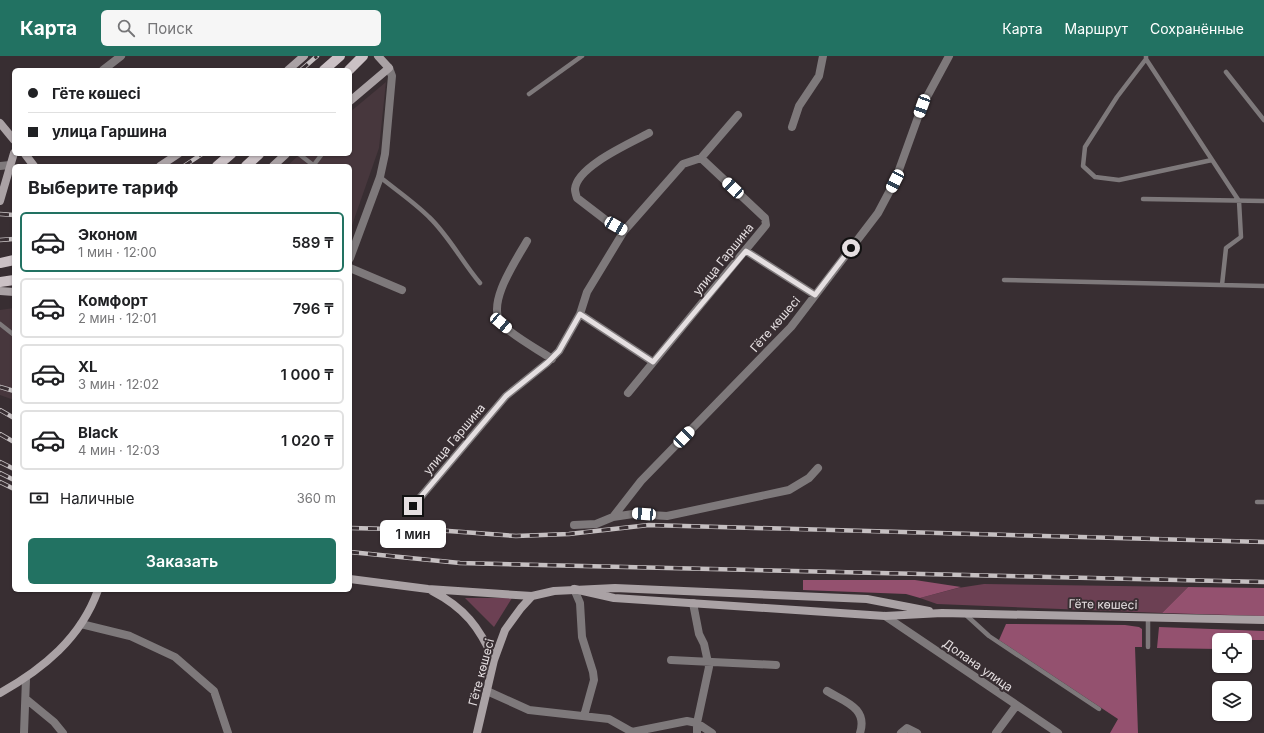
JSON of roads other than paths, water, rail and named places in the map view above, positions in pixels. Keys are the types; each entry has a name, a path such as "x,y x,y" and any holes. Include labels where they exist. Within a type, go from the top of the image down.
{"main road":[{"path":"290,68 304,56"},
{"path":"326,68 340,56"},
{"path":"351,68 364,56"},
{"path":"352,99 389,68 378,56"},
{"path":"0,123 12,138"},
{"path":"0,201 13,156"},
{"path":"163,164 175,156"},
{"path":"219,164 229,156"},
{"path":"248,164 257,156"},
{"path":"275,164 284,156"},
{"path":"0,263 12,260"},
{"path":"0,282 12,280"},
{"path":"0,291 12,292"},
{"path":"352,579 428,589 532,596"},
{"name":"Гёте көшесі","path":"477,733 494,660 505,630 532,596 574,589 615,588 867,599 942,613"},
{"path":"428,589 448,599 464,612 482,635 494,660"},
{"name":"Гёте көшесі","path":"574,589 614,598 885,616 964,613 1264,620"},
{"path":"0,692 26,679 50,660 71,638 81,624 92,606 97,592"}],"street":[{"path":"106,68 121,56"},
{"path":"792,127 799,106 819,76 823,56"},
{"name":"Гёте көшесі","path":"613,517 641,481 791,327 878,213 895,181 922,106 949,56"},
{"path":"352,253 380,177 385,154 392,76 389,68"},
{"name":"улица Гаршина","path":"413,506 506,396 559,351 580,314 587,292 624,231 683,164 701,158 738,115"},
{"path":"624,231 607,221 577,198 575,188 580,178 600,159 649,133"},
{"name":"улица Гаршина","path":"628,394 766,225 765,218 701,158"},
{"path":"0,166 10,165"},
{"path":"527,241 507,276 497,302 497,313 501,323 504,326 552,358"},
{"path":"746,251 815,295"},
{"path":"352,269 402,290"},
{"path":"580,314 653,362"},
{"path":"574,525 596,524 613,517 633,514 667,516 789,490 809,478 818,468"},
{"path":"574,589 580,603 582,637 594,680 584,716"},
{"path":"693,603 699,634 704,644 709,667 697,723 697,733"},
{"name":"Долана улица","path":"885,616 1058,733"},
{"path":"81,624 130,636 175,657 214,691 228,733"},
{"path":"671,660 776,665"},
{"path":"24,733 26,679"},
{"path":"488,691 529,710 609,719 633,732 674,722 687,721 697,723 712,733"},
{"path":"827,691 853,706 862,715 863,725 860,733"},
{"path":"26,699 54,722 63,733"},
{"path":"996,733 1016,706"},
{"path":"901,733 907,728 917,733"}],"lane":[{"path":"529,94 582,56"},
{"path":"1212,160 1119,180 1095,177 1083,166 1085,147 1117,97 1146,58 1239,201 1241,237 1226,248 1222,285"},
{"path":"1226,72 1264,120"},
{"path":"301,156 311,164"},
{"path":"380,177 428,216 448,238 466,266 480,283"},
{"path":"1143,200 1264,201"},
{"path":"1004,280 1264,286"},
{"path":"0,324 12,333"},
{"path":"1257,502 1264,502"},
{"path":"964,613 988,636 1100,709"},
{"path":"1148,617 1148,647"}],"railway":[{"path":"303,68 317,56"},
{"path":"187,164 199,156"},
{"path":"0,214 12,215"},
{"path":"0,240 12,239"},
{"path":"0,387 12,390"},
{"path":"0,410 12,417"},
{"path":"0,434 12,441"},
{"path":"0,462 12,468"},
{"path":"0,473 12,479"},
{"path":"0,482 12,488"},
{"path":"352,528 435,530 516,536 569,534 649,525 1264,542"},
{"path":"352,552 460,563 1264,582"}]}
